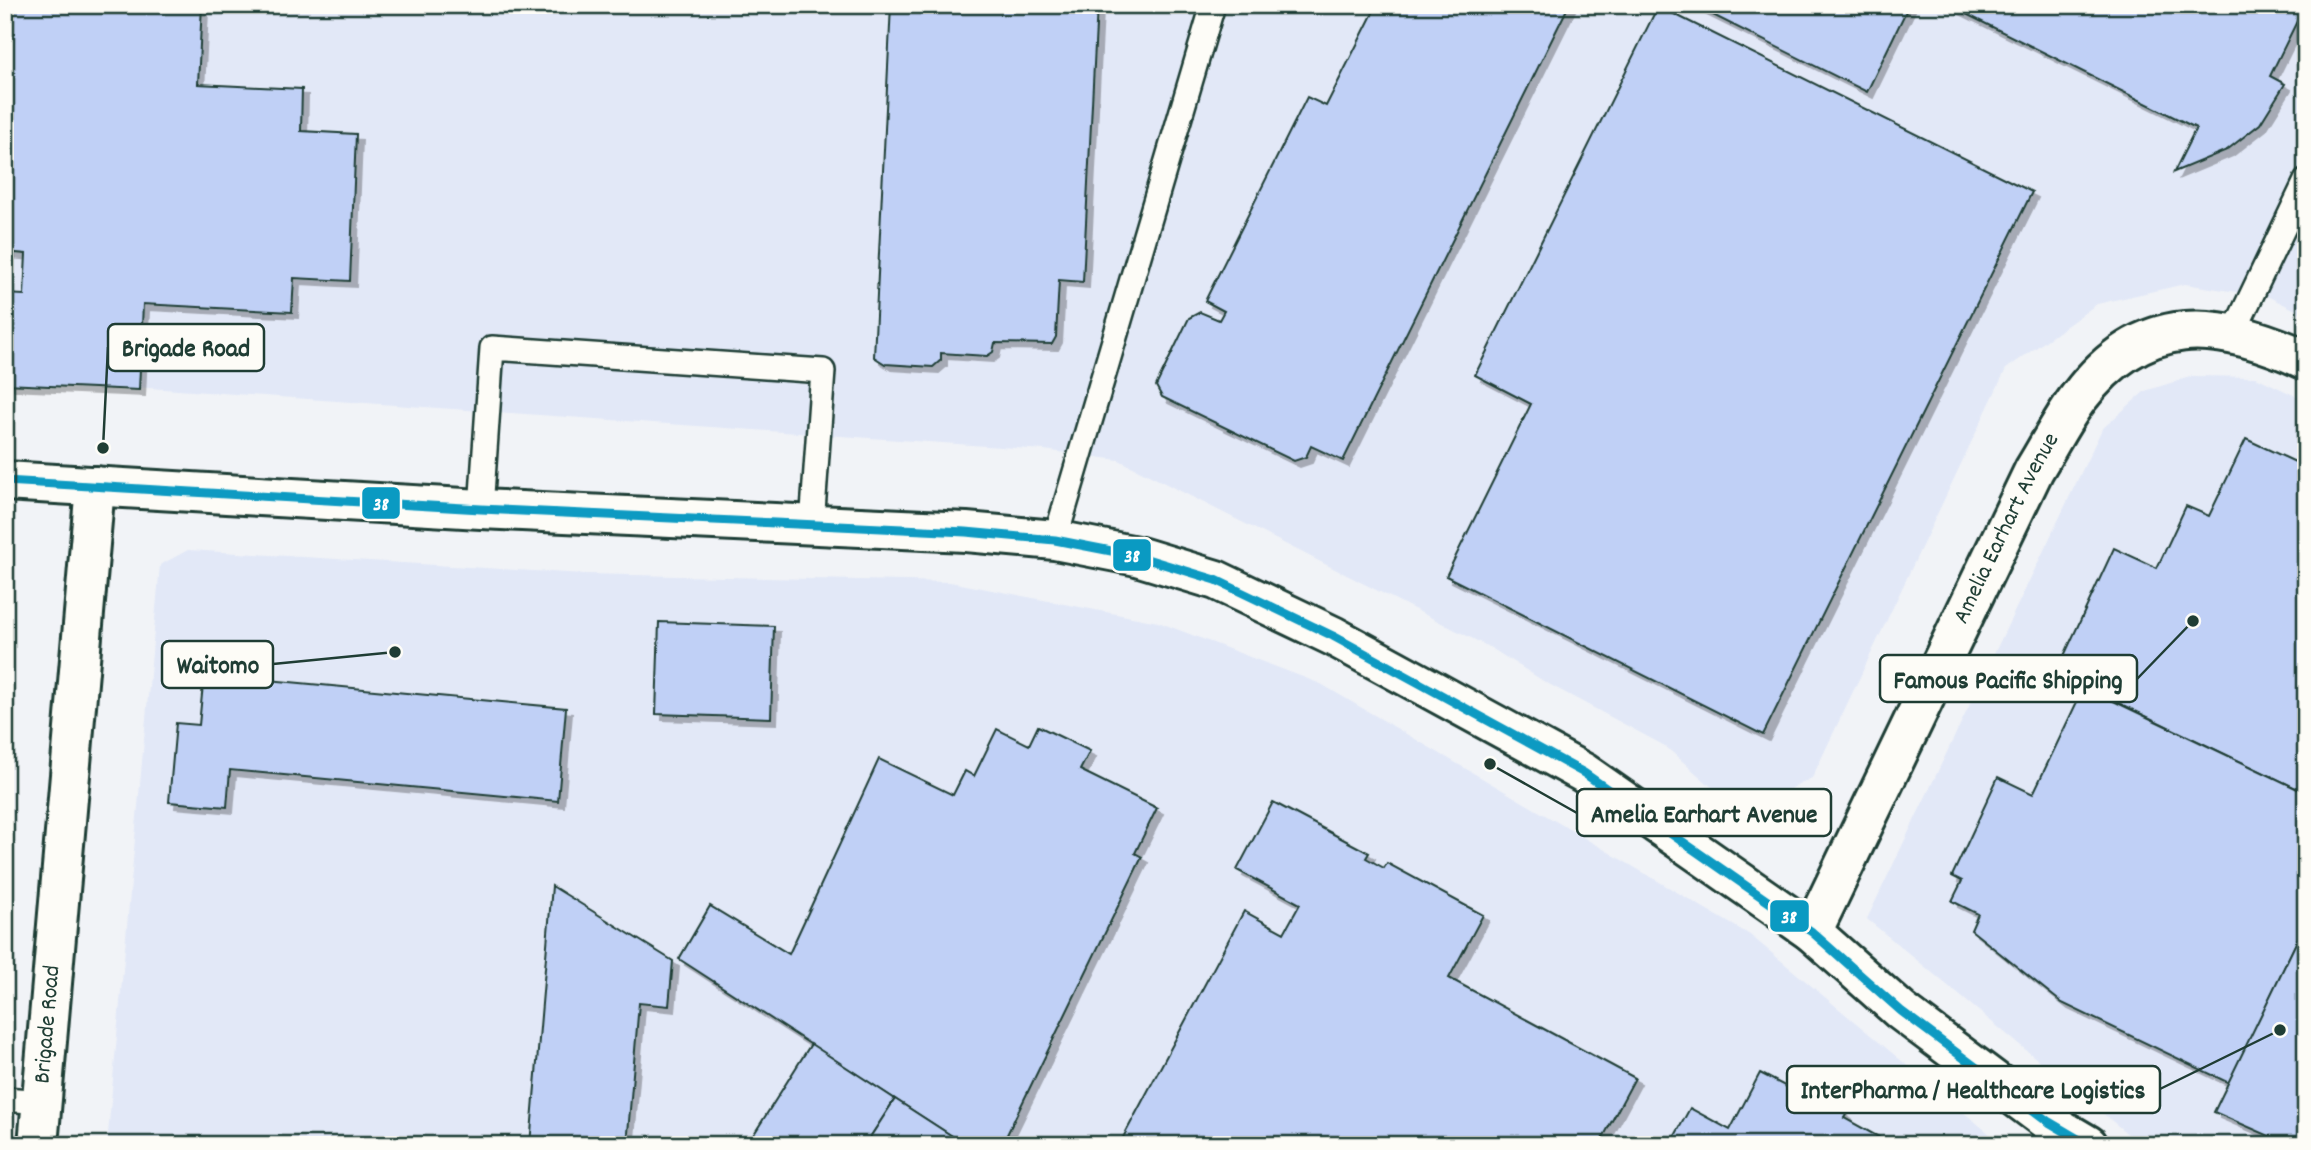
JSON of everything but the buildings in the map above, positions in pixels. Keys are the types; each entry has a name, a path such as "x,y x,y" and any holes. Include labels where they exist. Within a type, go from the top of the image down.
{"street":[{"name":"Amelia Earhart Avenue","path":"1812,932 2034,470 2078,398 2108,364 2156,335 2193,329 2233,334 2277,347 2306,360"},
{"path":"5,481 481,509 966,531 1055,540 1137,556 1216,580 1333,636 1584,772 1812,932 1901,1011 2049,1122 2088,1145"},
{"name":"Brigade Road","path":"38,1145 23,1100 95,486"}],"lane":[{"path":"1055,540 1213,5"},
{"path":"2233,334 2306,181"},
{"path":"481,509 492,348 823,371 812,525"}],"shaded area":[{"path":"5,5 2306,5 2306,315 2269,297 2185,284 2097,304 2006,369 1812,778 1770,799 1714,789 1665,746 1545,682 1491,648 1119,460 1044,450 5,378"},
{"path":"2193,376 2256,377 2306,401 2306,1145 2154,1145 2129,1135 1867,919 2102,429 2145,391"},
{"path":"188,550 584,574 950,582 1158,622 1321,684 1750,935 2003,1145 107,1145 160,565"}],"transit line":[{"name":"38","path":"5,481 481,509 966,532 1055,540 1137,556 1216,580 1333,636 1584,773 1812,932 1901,1011 2049,1122 2088,1145"}],"place":[{"name":"Brigade Road","path":"103,448"},
{"name":"Famous Pacific Shipping","path":"2193,621"},
{"name":"Waitomo","path":"395,652"},
{"name":"Amelia Earhart Avenue","path":"1490,764"},
{"name":"InterPharma / Healthcare Logistics","path":"2280,1030"}]}
